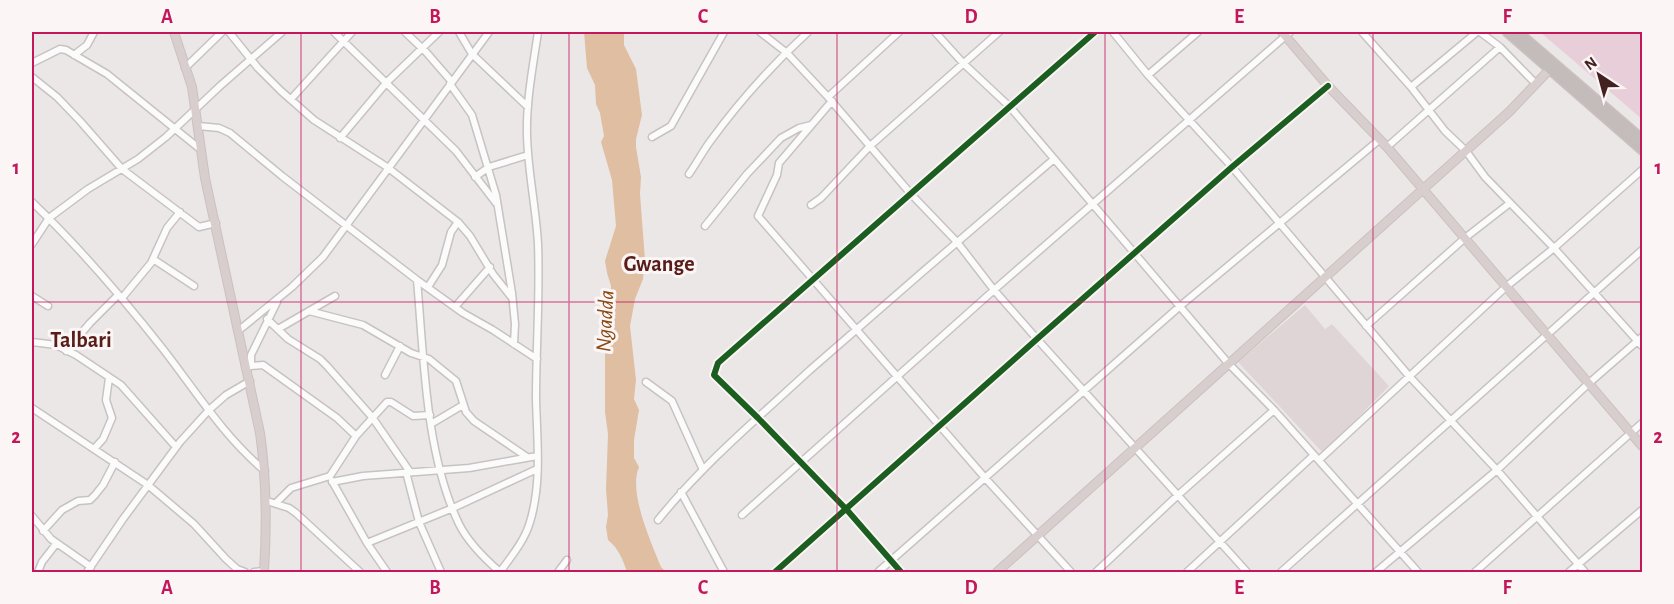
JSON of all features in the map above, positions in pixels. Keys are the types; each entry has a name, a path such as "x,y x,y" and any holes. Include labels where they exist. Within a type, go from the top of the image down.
{"highway":[{"path":"1507,32 1642,140"},
{"path":"1518,32 1552,67 1642,150"}],"main road":[{"path":"174,32 192,87 200,149 238,331 249,366 266,472 264,572"},
{"path":"1286,33 1328,86 1387,147 1642,446"},
{"path":"997,573 1134,447 1466,151 1552,67"}],"street":[{"path":"74,55 87,45 94,32"},
{"path":"185,68 222,32"},
{"path":"229,32 251,59 314,120 387,167 458,222 476,244 512,298"},
{"path":"32,244 49,218 176,129 195,109 282,32"},
{"path":"334,32 412,109 425,118 456,151 497,204"},
{"path":"291,99 352,32"},
{"path":"405,32 422,47 451,83 472,115 489,167 497,204 512,298 515,324 514,344"},
{"path":"340,138 387,82 439,32"},
{"path":"459,32 472,54 528,107"},
{"path":"238,331 279,298 322,257 489,32"},
{"path":"417,280 430,415 438,470 459,525 500,573 524,536 535,500 539,338 538,244 528,155 528,107 538,32"},
{"path":"652,137 671,126 724,32"},
{"path":"760,32 787,53 830,99 911,194 957,242 994,290 1037,339 1247,573"},
{"path":"689,174 709,144 787,53 808,32"},
{"path":"899,32 830,99 815,123 779,163 777,175 758,216 897,378 1071,573"},
{"path":"935,32 963,63 1010,107 1228,363 1274,410 1418,573"},
{"path":"811,205 821,198 870,146 999,32"},
{"path":"901,573 847,510 714,375 714,371 718,363 1095,32"},
{"path":"1113,32 1148,75 1232,167 1409,376 1497,470 1585,573"},
{"path":"1148,75 1198,32"},
{"path":"1362,32 1411,87 1445,131 1466,151 1485,177 1641,342 1588,384 1497,470 1399,551 1376,573"},
{"path":"1411,87 1478,32 1500,47 1536,84"},
{"path":"742,515 1286,33"},
{"path":"1387,147 1500,47"},
{"path":"32,63 60,49 74,55 107,74 200,149"},
{"path":"32,77 65,105 122,169 199,227 216,223"},
{"path":"776,573 939,425 1232,167 1328,86"},
{"path":"705,226 747,174 781,138 815,123"},
{"path":"198,126 219,128 230,133 417,280 537,359"},
{"path":"878,573 1179,307 1379,140"},
{"path":"475,177 489,167 528,155"},
{"path":"658,520 681,492 758,418 855,330 1054,159"},
{"path":"1187,573 1507,286 1554,248 1642,170"},
{"path":"32,202 120,297 248,457 266,472"},
{"path":"1366,326 1465,238 1510,203"},
{"path":"66,351 90,323 120,297 153,259 167,228 180,212"},
{"path":"428,287 442,265 451,232 458,222"},
{"path":"1281,573 1642,250"},
{"path":"153,259 194,286"},
{"path":"455,307 490,267"},
{"path":"32,296 48,306"},
{"path":"278,329 335,296"},
{"path":"279,298 251,354 249,366 263,365 337,418 356,436"},
{"path":"309,311 363,325 438,365 456,381 466,412 474,421 527,457"},
{"path":"267,319 288,339 320,359 372,417 408,472 419,522 441,573"},
{"path":"32,342 56,345 121,385 176,447"},
{"path":"385,375 400,346"},
{"path":"94,449 103,439 112,418 106,400 109,378"},
{"path":"32,516 56,544 90,571 148,484 176,447 209,410 226,395 250,381"},
{"path":"646,382 672,401 703,470"},
{"path":"331,479 356,436 387,402 391,402 413,416 430,415"},
{"path":"431,424 463,405"},
{"path":"32,408 148,484 194,524 226,559 245,573"},
{"path":"1096,573 1177,496 1274,410"},
{"path":"1475,573 1642,423"},
{"path":"276,503 291,488 331,479 469,468 537,456"},
{"path":"43,531 62,510 78,501 90,500 103,485 115,462"},
{"path":"367,543 453,508 537,469"},
{"path":"331,479 367,543 387,573"},
{"path":"681,492 724,573"},
{"path":"267,501 296,513 360,573"},
{"path":"1569,573 1642,510"},
{"path":"38,573 42,562 56,544"},
{"path":"558,573 567,560"},
{"path":"254,573 264,572"}],"shaded area":[{"path":"584,32 624,32 624,45 636,69 642,115 636,147 641,177 640,194 645,260 643,279 635,299 630,326 636,380 634,399 639,410 634,440 634,458 639,467 636,477 638,503 661,567 666,572 627,572 618,551 608,540 606,527 608,434 605,412 605,352 602,332 611,318 611,286 605,261 616,226 612,180 601,142 604,136 596,104 595,85 587,68"},
{"path":"1540,32 1642,32 1642,119"},
{"path":"1305,305 1325,329 1332,324 1389,386 1323,453 1238,362"}],"cycle path":[{"path":"901,572 847,510 714,375 718,363 1095,32"},
{"path":"775,572 1232,167 1328,86"}],"district":[{"name":"Gwange","path":"659,263"},
{"name":"Talbari","path":"81,339"}],"water label":[{"name":"Ngadda","path":"604,321"}]}
